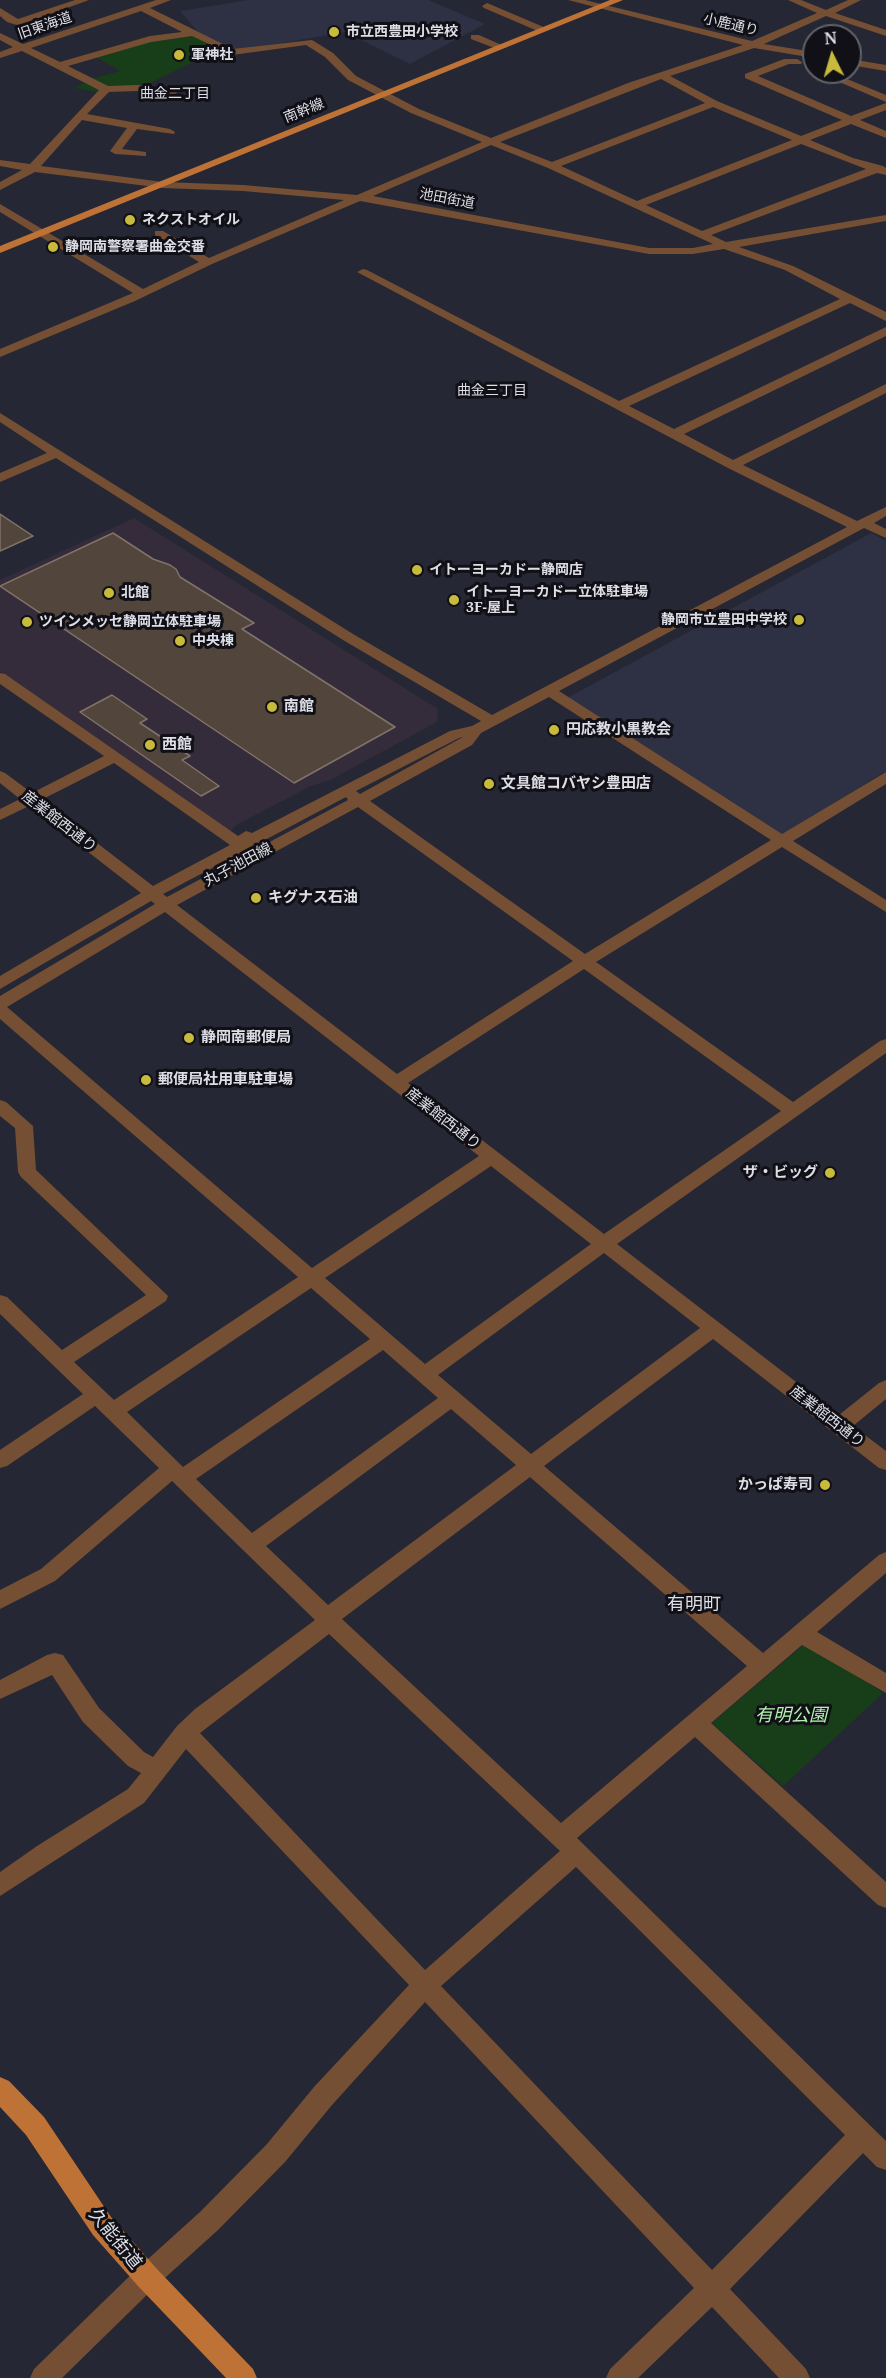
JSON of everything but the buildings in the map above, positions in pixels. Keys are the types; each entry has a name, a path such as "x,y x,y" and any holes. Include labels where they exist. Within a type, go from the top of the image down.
{"main road":[{"name":"南幹線","path":"0,250 618,0"},
{"name":"久能街道","path":"0,2089 34,2126 102,2226 147,2277 244,2378"}],"street":[{"path":"19,22 84,0"},
{"name":"旧東海道","path":"1,54 166,0"},
{"name":"小鹿通り","path":"573,0 802,58"},
{"path":"793,0 886,33"},
{"path":"0,353 131,299 141,292 208,262 489,142 661,75 754,45 856,0"},
{"path":"487,6 543,30"},
{"path":"142,8 237,52 308,42 329,55 352,78 415,111 552,166 726,246 789,268 886,317"},
{"path":"2,15 50,39"},
{"path":"60,66 150,39 193,33"},
{"path":"0,36 106,89 137,88 172,93"},
{"path":"475,37 501,47"},
{"path":"802,59 788,61 749,76 886,135"},
{"path":"862,64 886,68"},
{"path":"661,75 713,103 873,170 886,172"},
{"path":"850,84 886,99"},
{"path":"0,187 33,168 106,89"},
{"path":"552,166 713,103"},
{"path":"637,205 886,106"},
{"path":"79,116 170,132"},
{"path":"133,127 115,151 142,154"},
{"name":"池田街道","path":"0,163 163,185 243,188 357,198 649,251 682,252 726,246 886,218"},
{"path":"702,235 886,165"},
{"path":"0,207 141,292"},
{"path":"159,233 208,262"},
{"path":"363,272 844,521 861,524 886,534"},
{"path":"620,405 849,298"},
{"path":"674,434 886,331"},
{"path":"733,465 886,387"},
{"path":"0,417 348,637 491,721"},
{"path":"0,478 57,453"},
{"name":"丸子池田線","path":"0,983 353,795 365,782 456,734 476,730 886,511"},
{"path":"0,677 241,845 252,829 287,809 317,796 365,782"},
{"path":"549,691 886,907"},
{"name":"丸子池田線","path":"0,1004 241,845 467,742 476,730"},
{"path":"0,815 114,757"},
{"name":"産業館西通り","path":"0,776 886,1462"},
{"path":"396,1083 585,961 886,777"},
{"path":"353,795 792,1110"},
{"path":"0,1010 763,1666"},
{"path":"424,1375 792,1110 884,1049"},
{"path":"0,1106 24,1126 27,1172 159,1296 61,1360"},
{"path":"113,1411 491,1157"},
{"path":"0,1302 329,1620 568,1844 886,2158"},
{"path":"0,1885 45,1853 136,1796 185,1733 203,1716 713,1329"},
{"path":"0,1600 48,1575 177,1474 383,1340"},
{"path":"839,1426 886,1388"},
{"path":"0,1460 97,1395"},
{"path":"251,1545 452,1399"},
{"path":"44,2378 147,2277 209,2221 276,2152 323,2096 425,1985 568,1844 695,1723 886,1561"},
{"path":"802,1634 886,1684"},
{"path":"0,1690 55,1662 92,1715 136,1759 157,1770"},
{"path":"695,1723 886,1897"},
{"path":"185,1733 797,2378"},
{"path":"619,2378 712,2289 862,2136"}],"shaded area":[{"name":"市立西豊田小学校","path":"249,0 428,0 485,24 410,64 345,32 236,51 198,32 180,11"},
{"path":"134,518 438,709 437,722 332,779 309,787 236,825 230,832 0,671 0,580"},
{"name":"静岡市立豊田中学校","path":"871,533 886,541 886,771 782,835 567,698"}],"green space":[{"path":"191,34 220,49 140,88 97,92 74,88 92,79 120,71 94,56 150,39"},
{"name":"有明公園","path":"806,1643 883,1693 783,1786 712,1723"}],"place":[{"name":"市立西豊田小学校","path":"334,32"},
{"name":"軍神社","path":"179,55"},
{"name":"ネクストオイル","path":"130,220"},
{"name":"静岡南警察署曲金交番","path":"53,247"},
{"name":"イトーヨーカドー静岡店","path":"417,570"},
{"name":"北館","path":"109,593"},
{"name":"イトーヨーカドー立体駐車場 3F-屋上","path":"454,600"},
{"name":"静岡市立豊田中学校","path":"799,620"},
{"name":"ツインメッセ静岡立体駐車場","path":"27,622"},
{"name":"中央棟","path":"180,641"},
{"name":"南館","path":"272,707"},
{"name":"円応教小黒教会","path":"554,730"},
{"name":"西館","path":"150,745"},
{"name":"文具館コバヤシ豊田店","path":"489,784"},
{"name":"キグナス石油","path":"256,898"},
{"name":"静岡南郵便局","path":"189,1038"},
{"name":"郵便局社用車駐車場","path":"146,1080"},
{"name":"ザ・ビッグ","path":"830,1173"},
{"name":"かっぱ寿司","path":"825,1485"}],"district":[{"name":"曲金二丁目","path":"175,94"},
{"name":"曲金三丁目","path":"492,391"},
{"name":"有明町","path":"694,1605"}]}
